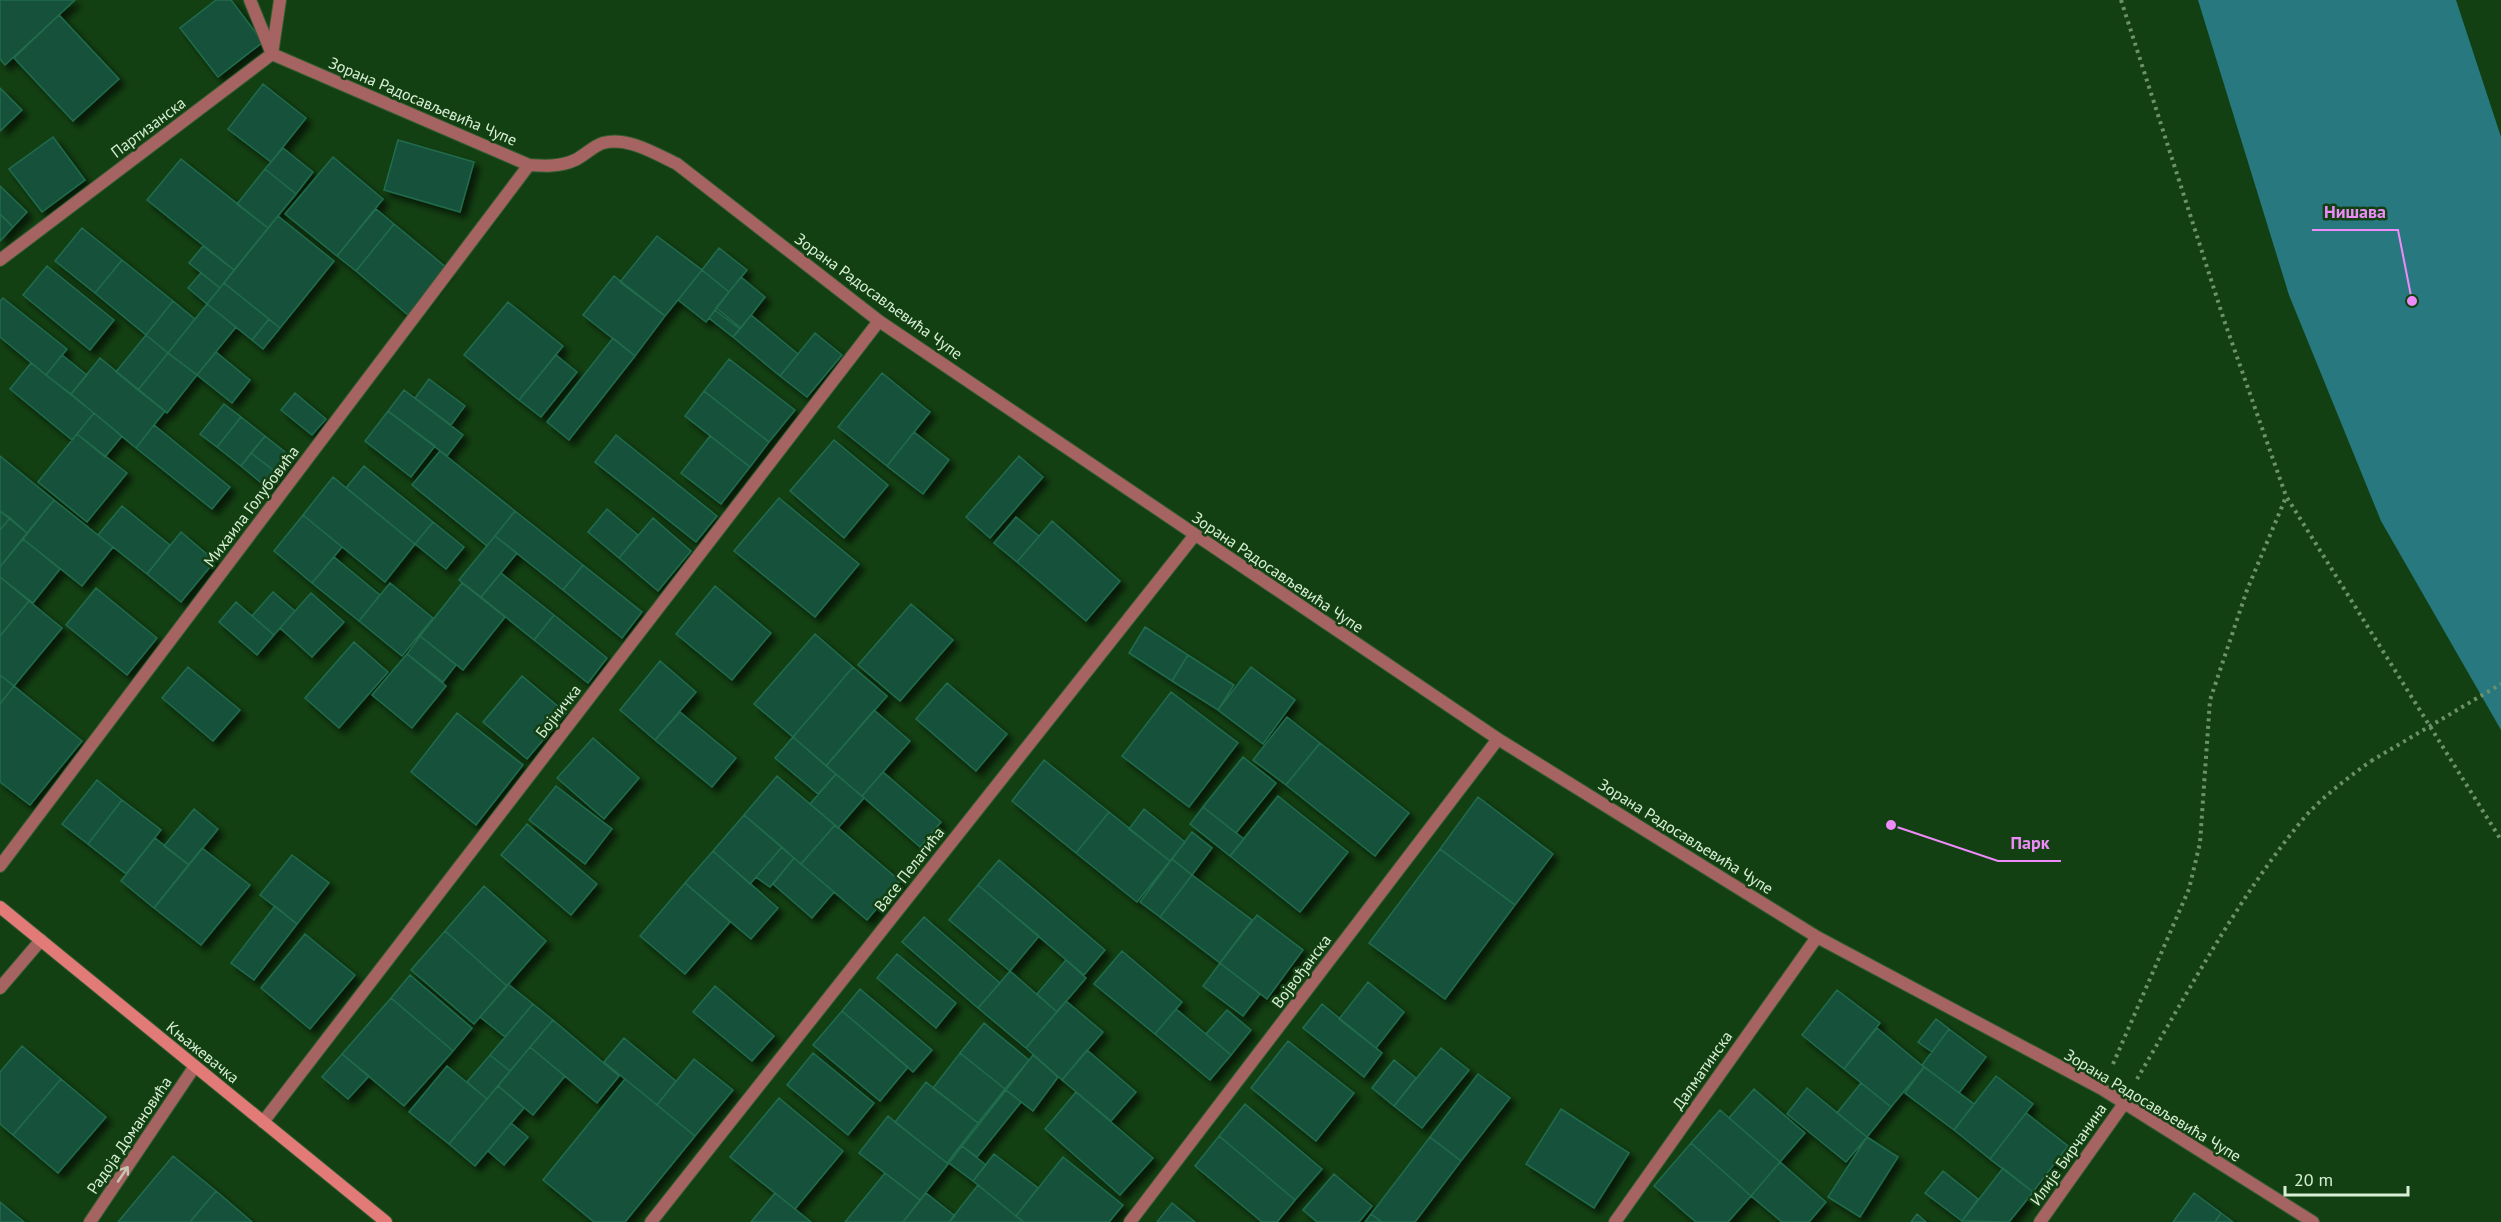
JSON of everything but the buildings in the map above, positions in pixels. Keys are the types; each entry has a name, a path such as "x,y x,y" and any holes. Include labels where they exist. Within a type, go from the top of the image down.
{"main road":[{"name":"Књажевачка","path":"0,907 386,1222"}],"street":[{"path":"250,0 272,54"},
{"path":"272,54 280,0"},
{"name":"Зорана Радосављевића Чупе","path":"272,54 529,165 552,166 574,160 603,143 624,142 646,149 677,164 879,321 1194,536 1498,739 1817,938 2102,1089 2123,1105 2313,1222"},
{"name":"Партизанска","path":"0,260 272,54"},
{"name":"Михаила Голубовића","path":"0,866 529,165"},
{"name":"Бојничка","path":"263,1122 879,321"},
{"name":"Васе Пелагића","path":"651,1222 1194,536"},
{"name":"Војвођанска","path":"1130,1222 1498,739"},
{"name":"Далматинска","path":"1615,1222 1817,938"},
{"path":"0,988 40,940"},
{"name":"Радоја Домановића","path":"90,1222 195,1066"},
{"name":"Илије Бирчанина","path":"2040,1222 2123,1105"}],"path":[{"path":"2121,0 2224,320 2286,496 2501,840"},
{"path":"2102,1089 2189,889 2200,843 2210,700 2247,590 2286,496"},
{"path":"2123,1105 2228,922 2300,824 2333,790 2371,761 2501,684"}],"water":[{"path":"2198,0 2456,0 2501,137 2501,730 2381,521 2289,295"}],"place":[{"name":"Нишава","path":"2412,301"},
{"name":"Парк","path":"1891,825"}]}
